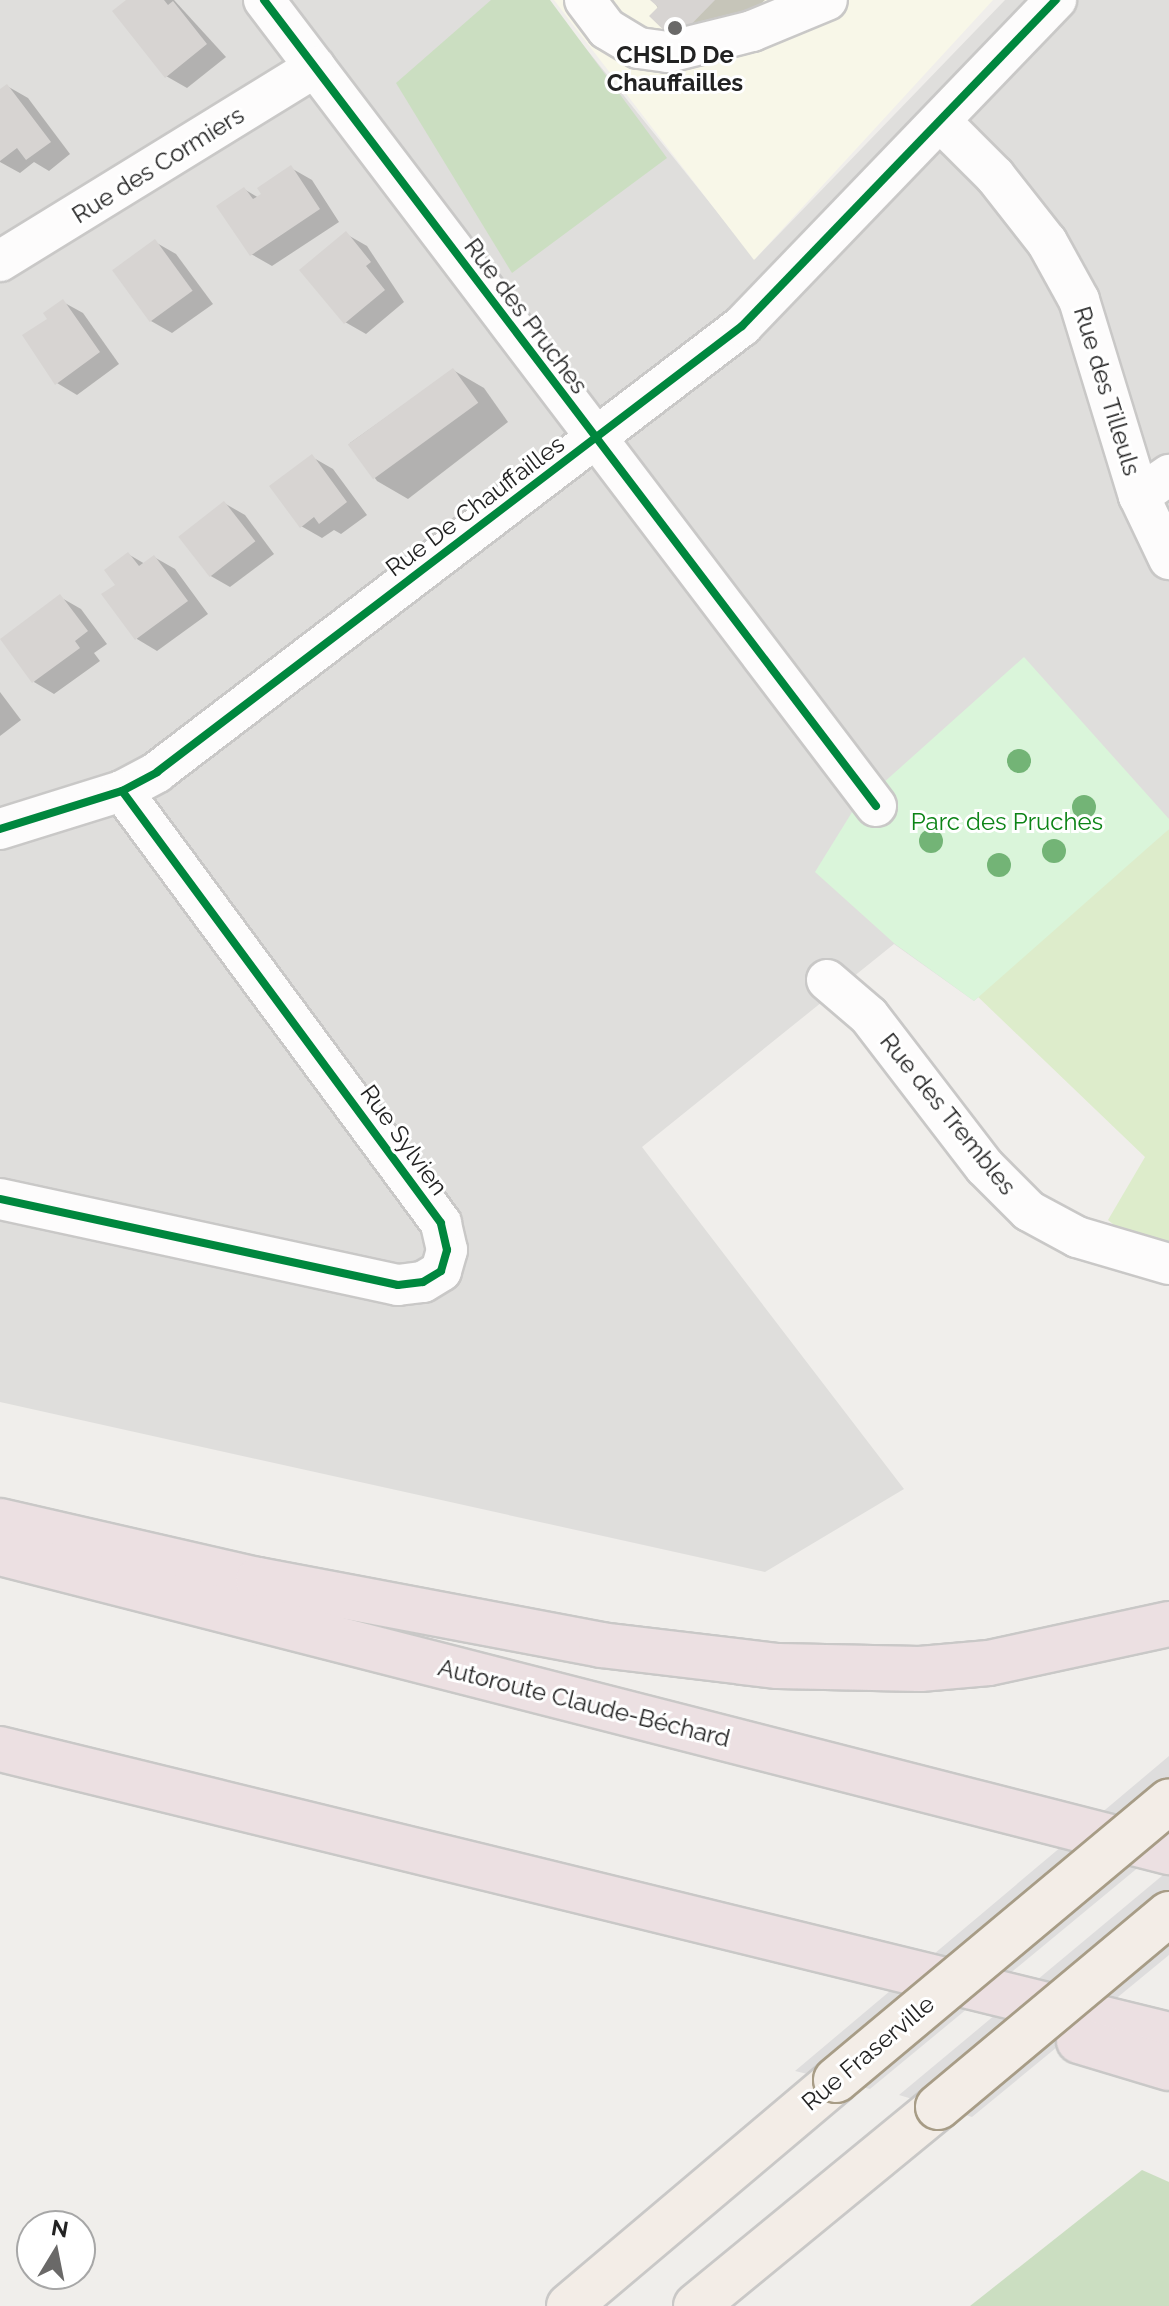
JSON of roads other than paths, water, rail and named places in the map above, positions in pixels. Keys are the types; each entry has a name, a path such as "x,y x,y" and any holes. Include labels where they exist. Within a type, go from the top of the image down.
{"highway":[{"path":"0,1521 258,1580 586,1642 778,1666 920,1669 989,1663 1169,1624"},
{"name":"Autoroute Claude-Béchard","path":"0,1553 1169,1852"},
{"path":"0,1749 1169,2035"},
{"path":"837,1768 1169,1835"},
{"path":"594,1896 1169,2068"}],"main road":[{"name":"Rue Fraserville","path":"569,2306 1169,1802"},
{"path":"696,2306 1169,1914"}],"street":[{"name":"Rue des Pruches","path":"264,0 594,441 876,806"},
{"path":"585,0 607,29 639,48 668,52 752,31 827,0"},
{"name":"Rue De Chauffailles","path":"0,829 122,791 157,772 742,326 1056,0"},
{"name":"Rue des Cormiers","path":"0,261 315,67"},
{"name":"Rue des Tilleuls","path":"940,121 995,176 1030,220 1079,300 1154,485 1169,559"},
{"name":"Rue Sylvien","path":"0,1199 398,1285 423,1282 441,1271 447,1250 441,1223 122,791"},
{"name":"Rue des Trembles","path":"827,980 869,1016 985,1167 1029,1211 1077,1237 1169,1264"}],"place":[{"name":"CHSLD De Chauffailles","path":"675,28"}],"park label":[{"name":"Parc des Pruches","path":"1007,822"}]}
